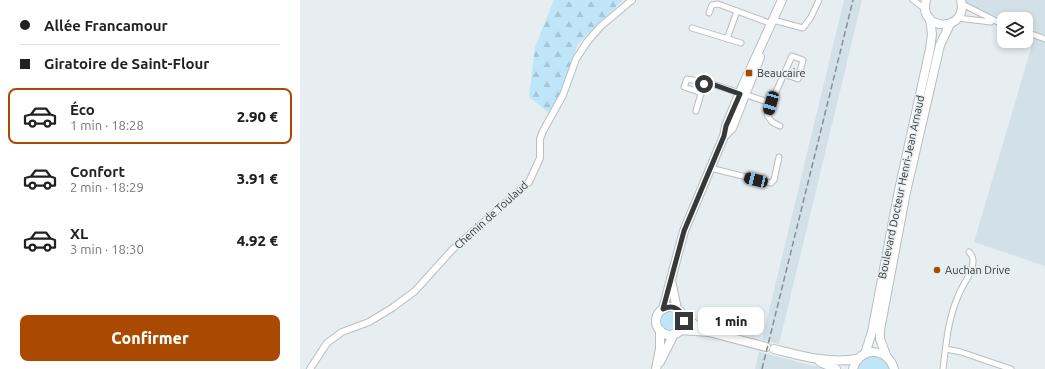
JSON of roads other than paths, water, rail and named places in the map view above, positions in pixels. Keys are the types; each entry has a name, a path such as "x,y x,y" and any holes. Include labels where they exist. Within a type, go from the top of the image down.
{"main road":[{"path":"657,369 660,349 660,330 657,324 657,317 663,309 684,231 724,136 732,128 742,94 759,61 767,35 782,0"},
{"path":"926,0 925,9 930,19 940,25 950,24 958,18 961,2"},
{"name":"Boulevard Docteur Henri-Jean Arnaud","path":"864,354 872,332 899,190 930,49 932,34 930,19"},
{"name":"Boulevard Docteur Henri-Jean Arnaud","path":"894,369 893,364 886,355 880,339 881,324 906,192 940,44 950,24"},
{"path":"672,278 674,299 677,308 684,318 708,332"},
{"path":"663,309 667,307 677,308"},
{"path":"657,369 677,332 684,324 684,318"},
{"path":"660,330 666,334 677,332 708,332 766,347"},
{"path":"774,349 812,358 838,361 857,359 864,354 877,352 886,355"},
{"path":"812,358 836,369"},
{"path":"853,369 857,359"}],"street":[{"name":"Chemin de Toulaud","path":"310,369 327,343 342,332 369,322 392,308 415,291 458,245 529,182 538,165 540,139 543,131 563,95 576,59 587,42 601,26 632,0"},
{"path":"709,13 712,5 718,4 772,22 802,28 811,17 819,0"},
{"path":"914,0 925,9"},
{"path":"961,2 996,22"},
{"path":"727,39 737,11"},
{"path":"958,18 996,22"},
{"path":"692,28 741,44"},
{"path":"1033,35 1045,39"},
{"path":"780,126 772,122 767,115 771,103 792,56 803,60 798,78 784,74"},
{"path":"702,93 684,87 687,79 704,84 709,83 771,103"},
{"path":"696,111 704,84"},
{"path":"710,168 769,184 774,180 779,157"},
{"path":"943,369 947,334 955,302 973,264 973,257 969,252"},
{"path":"946,349 961,352 1011,369"}],"railway":[{"path":"762,369 853,0"}],"place":[{"name":"Beaucaire","path":"749,73"},
{"name":"Auchan Drive","path":"937,270"}]}
